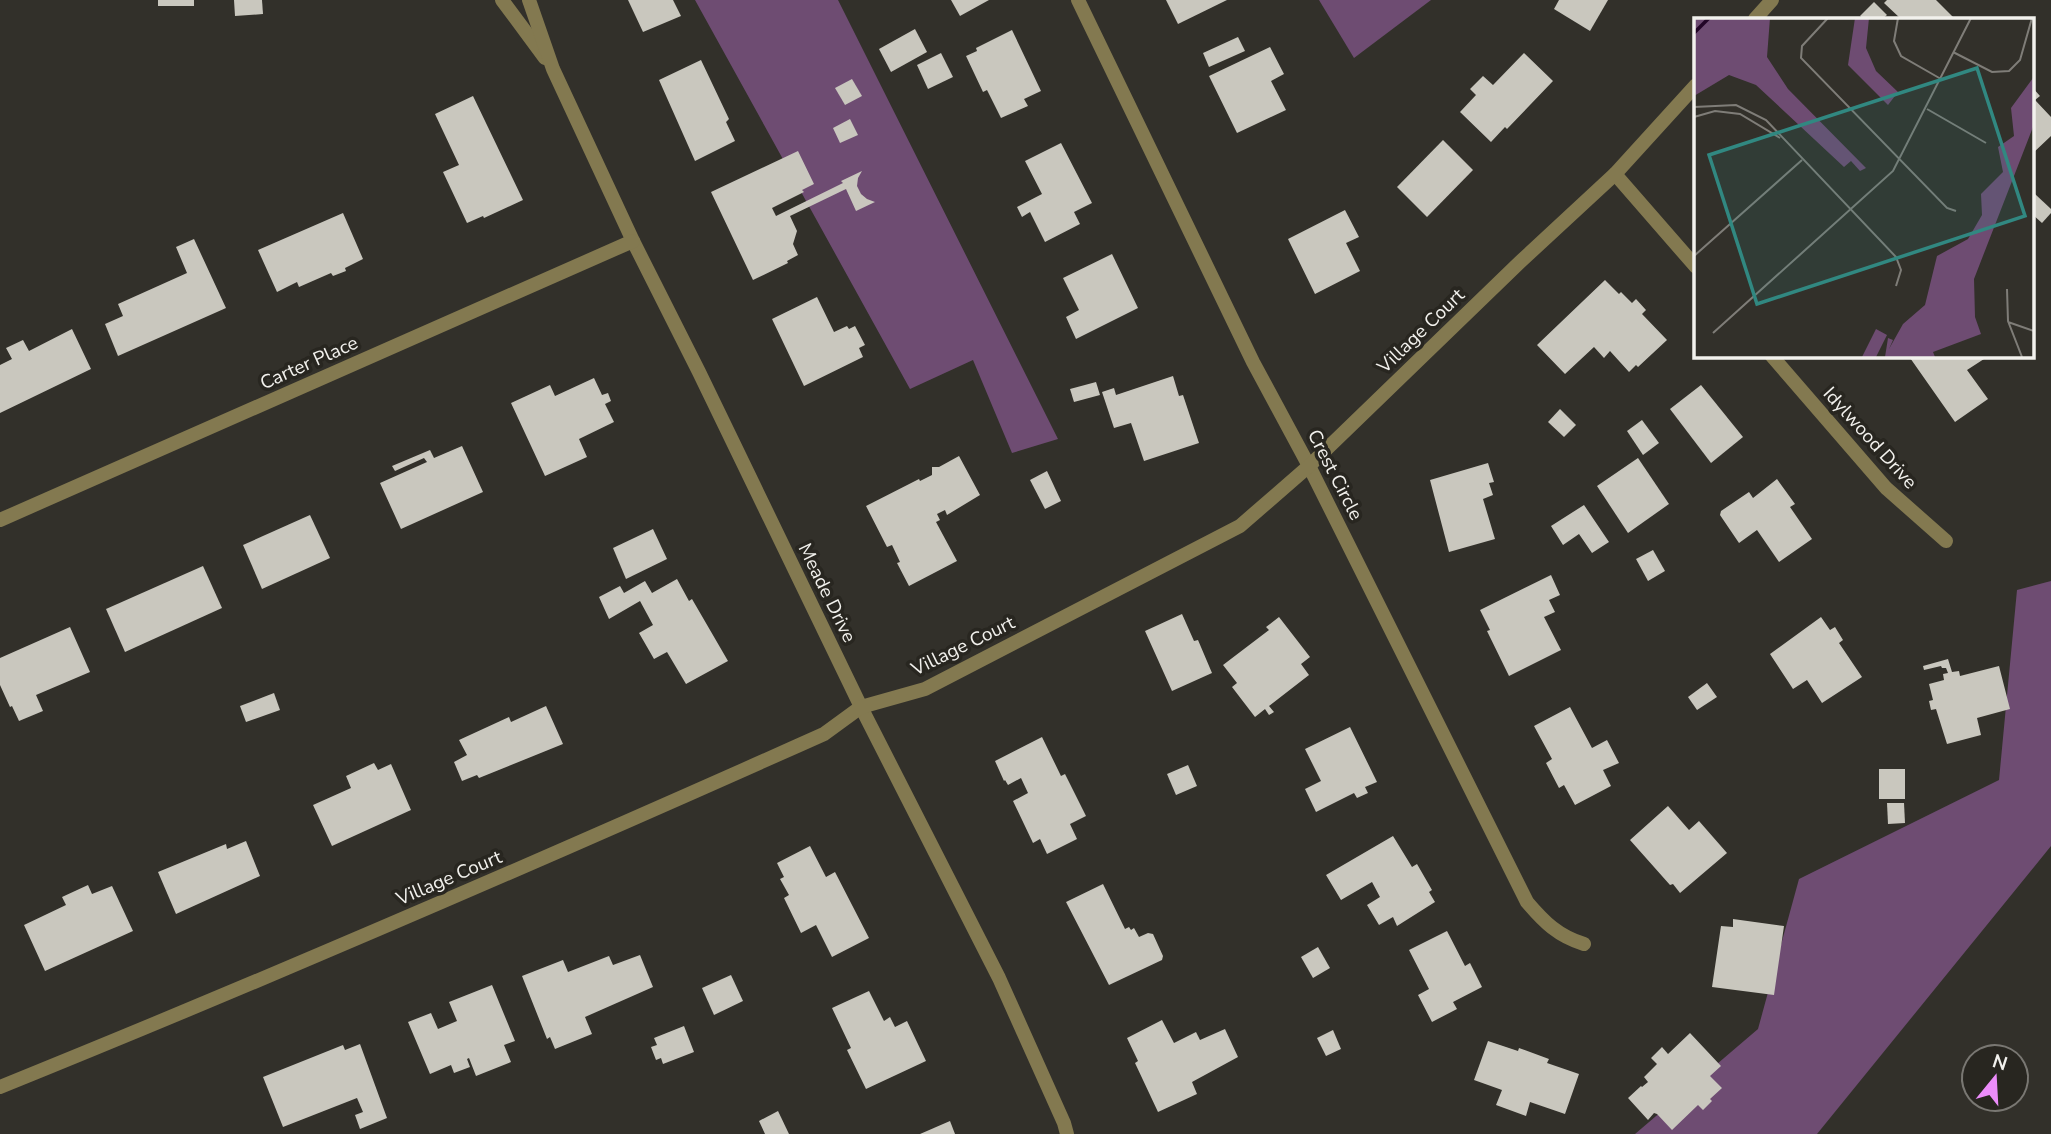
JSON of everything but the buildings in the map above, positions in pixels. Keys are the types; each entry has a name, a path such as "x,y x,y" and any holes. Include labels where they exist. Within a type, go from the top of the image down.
{"street":[{"name":"Meade Drive","path":"502,0 553,69"},
{"name":"Meade Drive","path":"528,0 553,69 633,241 861,706 999,978 1067,1134"},
{"name":"Crest Circle","path":"1078,0 1253,362 1309,466 1527,902 1546,924 1570,940 1584,944"},
{"path":"1756,18 1772,0"},
{"name":"Village Court","path":"0,1087 546,859 824,734 861,706 925,689 1240,526 1309,466 1615,174 1694,87"},
{"path":"1615,174 1694,265"},
{"name":"Carter Place","path":"0,520 633,241"},
{"name":"Idylwood Drive","path":"1774,357 1886,488 1946,541"}],"shaded area":[{"path":"695,0 838,0 1058,439 1012,453 973,360 910,389"},
{"path":"1319,0 1431,0 1354,58"},
{"path":"2051,581 2051,846 1817,1134 1635,1134 1758,1029 1799,879 1999,780 2017,590"}]}
